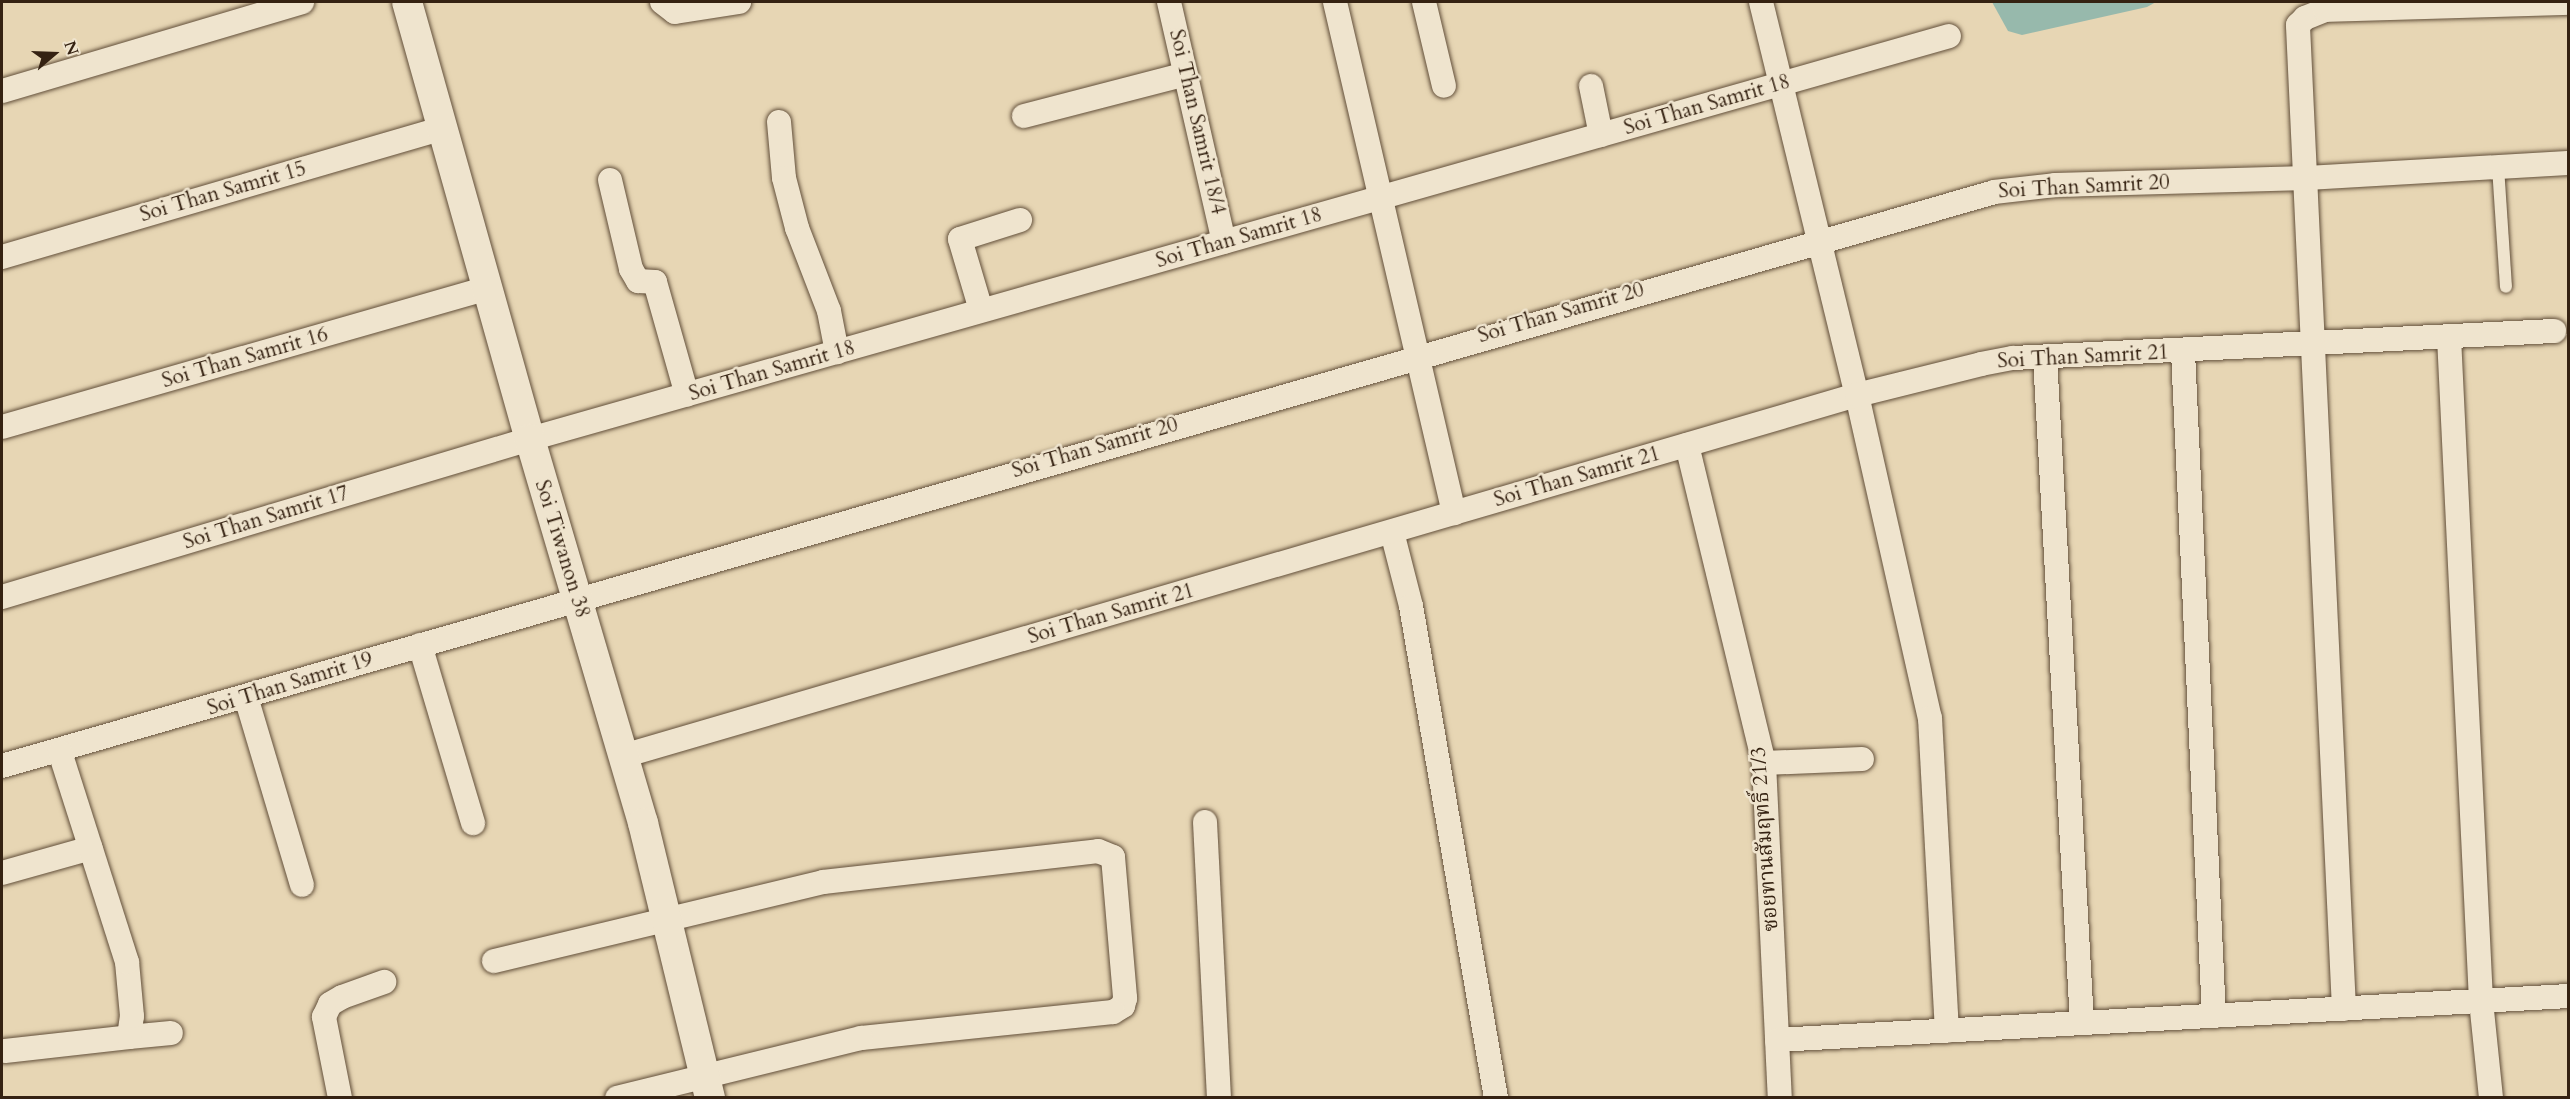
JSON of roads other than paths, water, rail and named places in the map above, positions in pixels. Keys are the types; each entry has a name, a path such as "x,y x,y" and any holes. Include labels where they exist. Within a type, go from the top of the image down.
{"street":[{"path":"2,91 302,2"},
{"name":"Soi Tiwanon 38","path":"407,2 530,440 624,756 707,1086"},
{"path":"662,2 675,12 740,2"},
{"name":"Soi Than Samrit 18/4","path":"1169,2 1224,242"},
{"path":"1335,2 1454,513"},
{"path":"1424,2 1444,86"},
{"path":"1761,2 1857,395 1930,718 1947,1031"},
{"path":"2344,1009 2307,177 2297,41 2298,25 2305,18 2325,10 2568,3"},
{"name":"Soi Than Samrit 18","path":"530,440 1949,36"},
{"path":"1024,116 1186,74"},
{"path":"1591,86 1601,135"},
{"path":"779,122 784,178 797,228 829,311 837,352"},
{"name":"Soi Than Samrit 15","path":"2,257 444,128"},
{"name":"Soi Than Samrit 20","path":"577,598 1820,239 1994,192 2055,185 2307,177 2568,163"},
{"path":"610,180 631,269 638,281 655,282 687,395"},
{"path":"981,310 960,239 1020,220"},
{"name":"Soi Than Samrit 16","path":"2,427 488,288"},
{"name":"Soi Than Samrit 21","path":"624,756 1857,395 1981,364 2045,357 2183,352 2554,331"},
{"path":"2449,337 2481,1001 2491,1098"},
{"path":"2183,352 2214,1016"},
{"path":"2045,357 2082,1023"},
{"name":"Soi Than Samrit 17","path":"2,597 530,440"},
{"name":"ซอยทานสัมฤทธิ์ 21/3","path":"1687,445 1764,763 1780,1098"},
{"path":"1392,531 1411,606 1496,1098"},
{"name":"Soi Than Samrit 19","path":"2,766 60,752 577,598"},
{"path":"420,645 473,823"},
{"path":"246,696 302,885"},
{"path":"60,752 127,962 132,1016 129,1037"},
{"path":"1764,763 1862,759"},
{"path":"1205,822 1219,1098"},
{"path":"2,873 91,848"},
{"path":"494,961 667,922 823,882 1098,850 1113,857 1125,998 1123,1006 1113,1012 861,1038 707,1086 617,1098"},
{"path":"340,1098 324,1017 330,1004 342,997 384,982"},
{"path":"1777,1040 2568,996"},
{"path":"5,1051 171,1033"}],"lane":[{"path":"2498,167 2506,287"}]}
